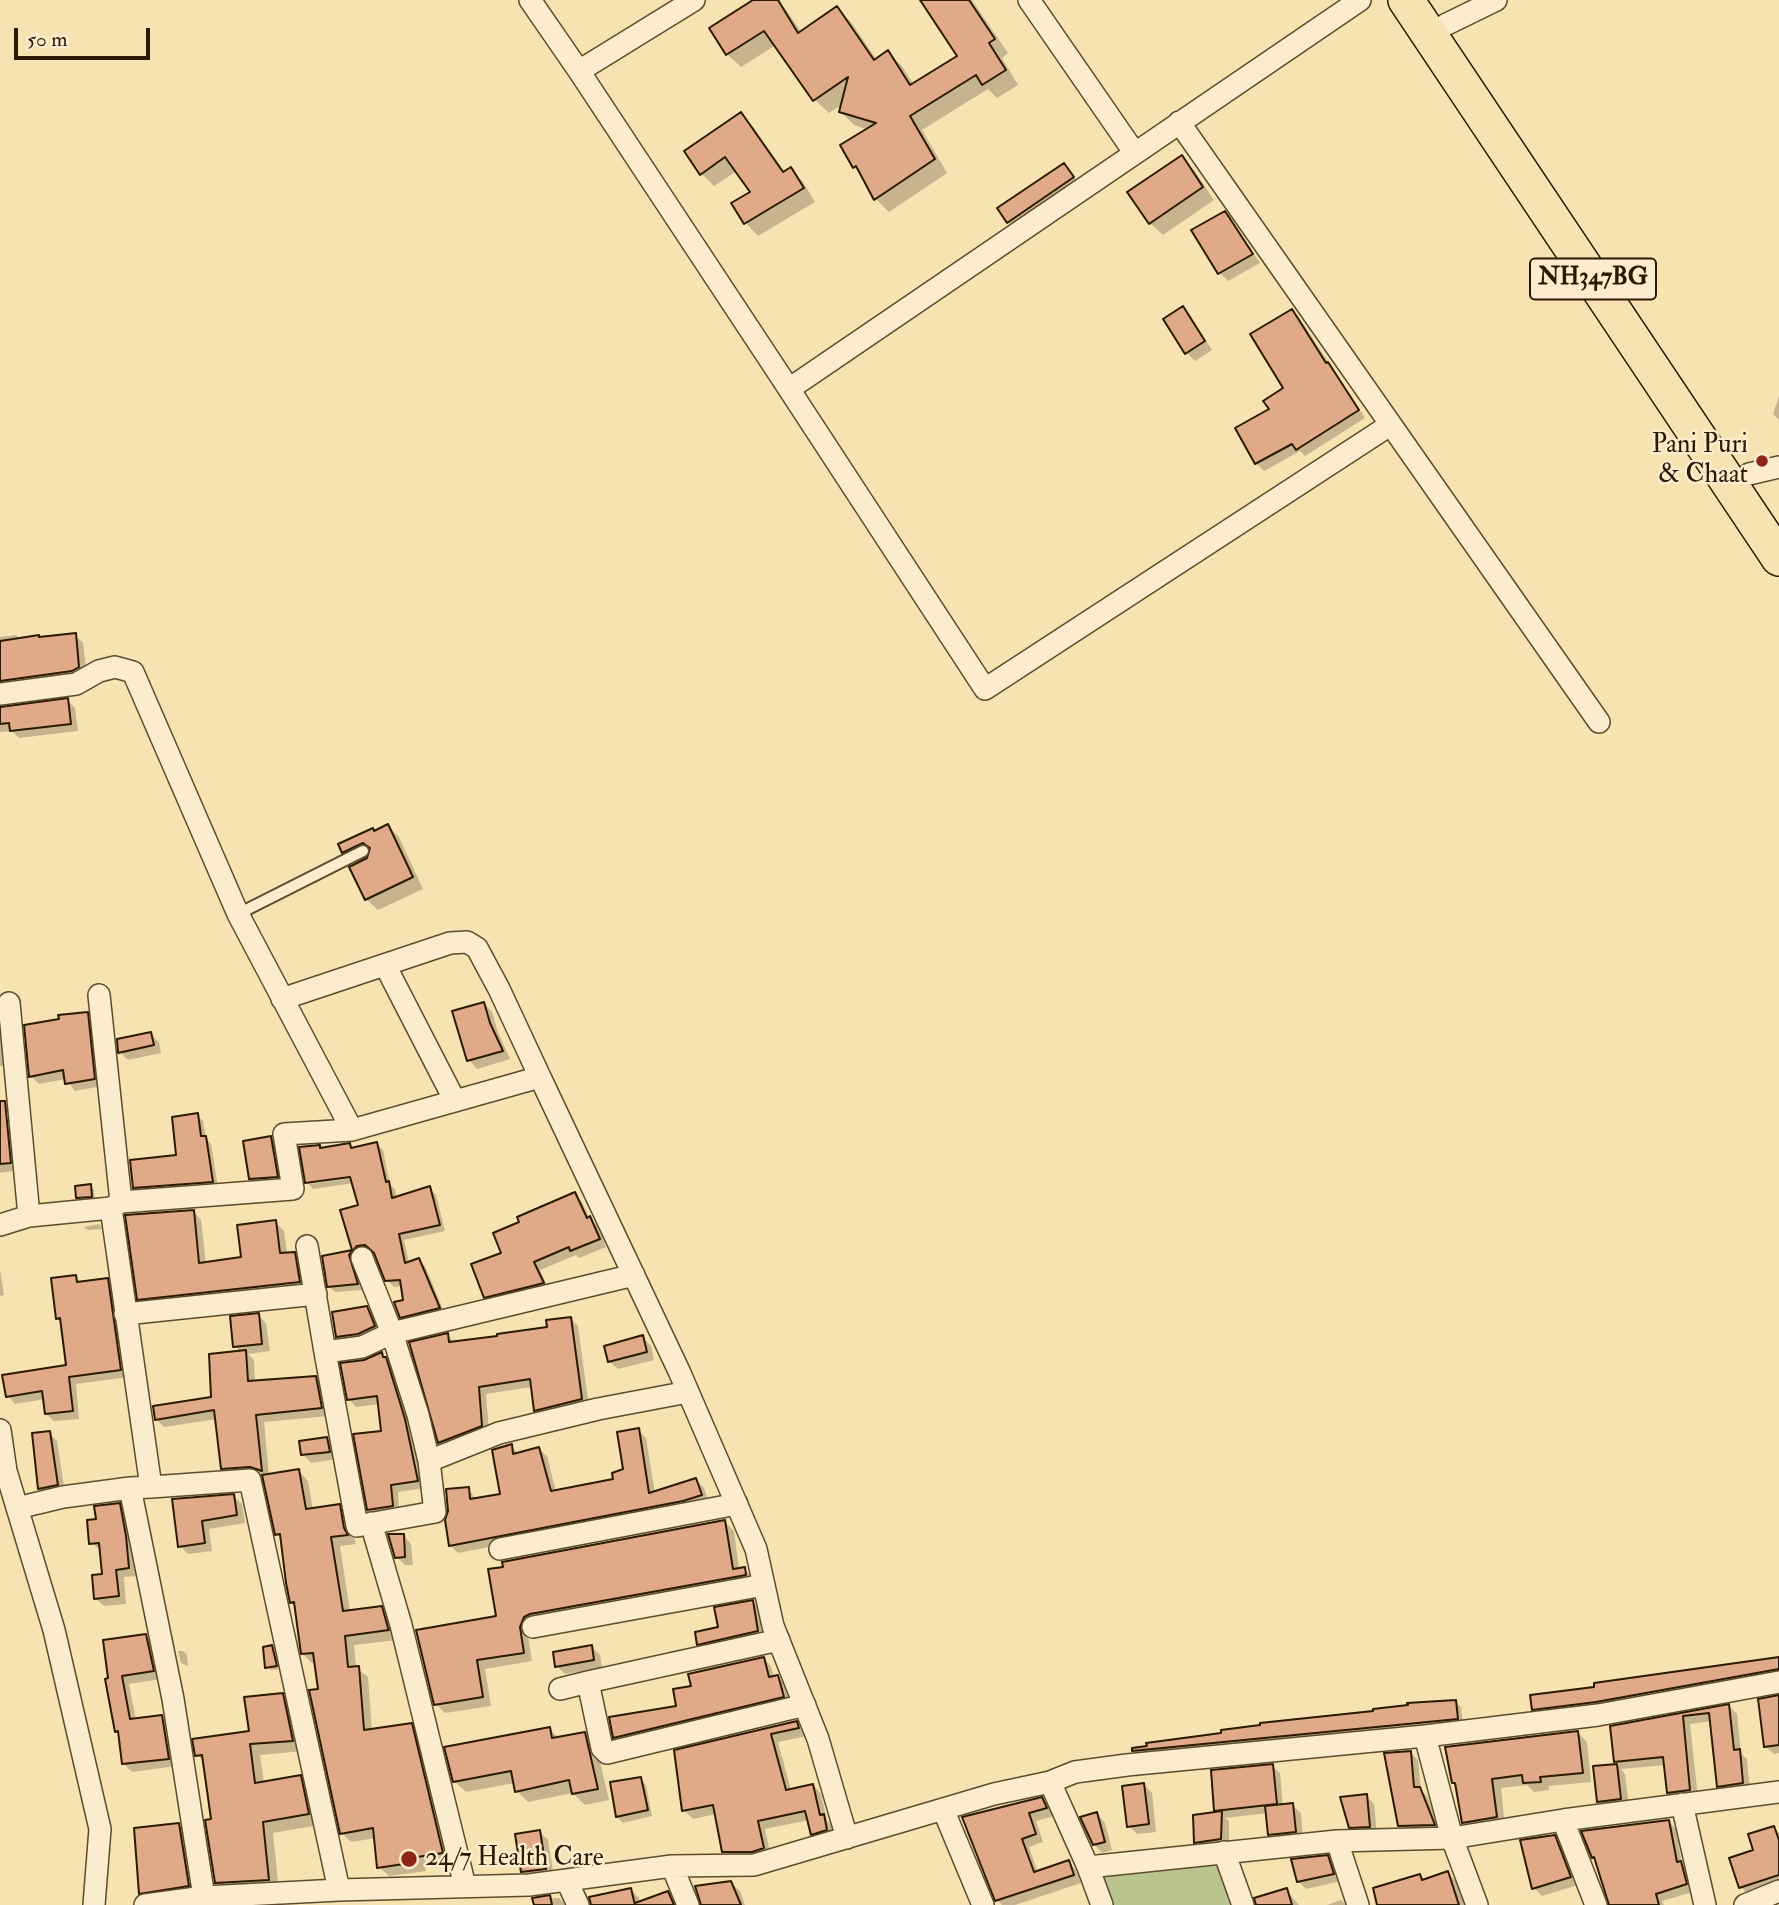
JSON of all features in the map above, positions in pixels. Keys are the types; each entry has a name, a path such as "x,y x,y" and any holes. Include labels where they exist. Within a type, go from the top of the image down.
{"main road":[{"name":"NH347BG","path":"1406,0 1779,558"},
{"name":"NH347BG","path":"1437,13 1769,467 1779,520"}],"street":[{"path":"530,0 789,388 985,689 1390,425"},
{"path":"579,71 694,0"},
{"path":"1029,0 1134,152"},
{"path":"789,388 1360,0"},
{"path":"1437,13 1496,0"},
{"path":"1179,122 1599,722"},
{"path":"0,694 76,684 99,671 116,667 133,671 238,914 352,1130"},
{"path":"282,999 450,943 467,942 477,948 634,1275 756,1549 779,1640 818,1739 847,1838"},
{"path":"385,965 455,1101"},
{"path":"99,995 141,1488 204,1897"},
{"path":"9,1003 29,1216"},
{"path":"0,1225 29,1216 116,1205 293,1189 284,1133 352,1130 540,1077"},
{"path":"307,1246 357,1526 435,1512 429,1461 418,1415 392,1333 362,1258"},
{"path":"325,1352 362,1347 392,1333 634,1275"},
{"path":"125,1314 316,1294"},
{"path":"429,1461 499,1433 598,1409 688,1392"},
{"path":"0,1430 3,1471 18,1508 54,1630 100,1829 94,1905"},
{"path":"18,1508 63,1497 250,1480 339,1890"},
{"path":"500,1549 737,1504"},
{"path":"371,1523 401,1625 465,1886"},
{"path":"533,1627 764,1585"},
{"path":"560,1689 779,1640"},
{"path":"588,1682 602,1748 607,1753 805,1705"},
{"path":"145,1905 204,1897 529,1885 672,1867 754,1865 994,1794 1050,1782 1075,1773 1127,1765 1425,1736 1598,1715 1779,1682"},
{"path":"1425,1736 1452,1838 1477,1905"},
{"path":"1050,1782 1102,1905"},
{"path":"1088,1867 1337,1841 1452,1838 1563,1820 1779,1792"},
{"path":"1682,1804 1705,1905"},
{"path":"943,1810 983,1905"},
{"path":"1563,1820 1596,1905"},
{"path":"1337,1841 1358,1905"},
{"path":"1224,1852 1243,1905"},
{"path":"672,1867 688,1905"},
{"path":"567,1881 578,1905"},
{"path":"1745,1905 1779,1891"}],"lane":[{"path":"238,914 363,851"}],"green space":[{"path":"1224,1852 1243,1905 1102,1905 1088,1867"}],"building":[{"path":"753,0 778,0 798,33 837,6 874,60 888,50 910,85 957,56 920,0 969,0 995,39 989,43 1006,70 982,85 976,75 910,116 935,159 874,200 856,166 853,168 840,145 876,123 839,112 848,77 813,101 764,31 726,55 709,28"},
{"path":"741,112 783,172 791,167 804,188 744,224 731,203 750,192 725,157 700,175 684,151"},
{"path":"1182,155 1203,187 1149,224 1127,192"},
{"path":"1064,163 1074,177 1007,223 997,208"},
{"path":"1225,211 1253,254 1218,274 1191,230"},
{"path":"1183,306 1205,341 1185,354 1163,319"},
{"path":"1292,309 1359,410 1296,450 1292,444 1255,464 1235,428 1269,409 1263,401 1283,388 1250,334"},
{"path":"76,633 79,667 72,671 0,681 0,641"},
{"path":"68,698 71,724 10,731 9,723 0,724 0,707"},
{"path":"388,824 413,877 365,900 349,867 367,858 370,848 363,843 342,853 338,844"},
{"path":"484,1002 503,1051 467,1061 452,1011"},
{"path":"88,1012 95,1079 65,1084 63,1070 29,1077 24,1025 59,1019 58,1015"},
{"path":"151,1032 154,1045 118,1053 117,1039"},
{"path":"0,1101 5,1101 11,1163 0,1164"},
{"path":"198,1113 201,1136 206,1136 213,1182 133,1188 130,1160 176,1155 172,1117"},
{"path":"271,1136 278,1177 249,1179 243,1141"},
{"path":"377,1142 392,1198 430,1186 440,1225 399,1234 405,1263 419,1258 440,1308 400,1318 394,1302 403,1300 400,1280 385,1281 374,1253 365,1245 357,1246 349,1255 358,1284 327,1287 322,1256 352,1250 340,1210 358,1205 350,1177 305,1183 299,1147 320,1145 320,1148 350,1143 351,1148"},
{"path":"91,1184 92,1197 76,1198 75,1186"},
{"path":"575,1192 600,1239 570,1251 569,1247 534,1262 544,1283 484,1298 471,1264 501,1253 493,1233 519,1222 517,1217"},
{"path":"194,1210 199,1263 241,1257 237,1225 276,1220 280,1253 295,1252 300,1282 137,1300 125,1215"},
{"path":"76,1275 77,1282 108,1278 121,1370 69,1377 73,1411 45,1414 42,1391 6,1397 2,1375 66,1365 51,1278"},
{"path":"367,1306 375,1326 358,1334 336,1337 332,1312"},
{"path":"259,1313 262,1344 233,1347 230,1316"},
{"path":"571,1317 582,1399 534,1411 530,1379 479,1387 482,1426 438,1443 409,1342 448,1333 449,1342 497,1336 547,1327 546,1320"},
{"path":"643,1335 647,1352 608,1362 604,1346"},
{"path":"246,1350 248,1381 316,1376 322,1408 256,1415 262,1471 250,1467 221,1469 214,1410 155,1420 153,1406 211,1397 209,1354"},
{"path":"382,1352 383,1357 386,1357 405,1419 418,1481 391,1485 393,1506 367,1510 353,1434 381,1431 377,1396 347,1400 340,1363 364,1360"},
{"path":"639,1428 649,1493 696,1478 702,1495 683,1501 449,1546 445,1520 448,1511 446,1489 469,1487 470,1499 500,1494 492,1450 512,1444 513,1454 539,1447 551,1491 613,1479 612,1473 623,1469 617,1432"},
{"path":"50,1431 58,1485 38,1489 32,1433"},
{"path":"327,1437 330,1452 301,1455 299,1441"},
{"path":"299,1469 306,1509 340,1504 344,1528 348,1535 331,1537 343,1611 382,1606 389,1630 345,1636 348,1667 359,1666 364,1730 412,1723 443,1853 417,1857 417,1862 377,1868 373,1828 340,1834 309,1690 318,1689 313,1653 301,1654 294,1602 290,1603 286,1583 280,1534 275,1535 262,1475"},
{"path":"234,1494 237,1515 202,1521 205,1543 178,1547 172,1499"},
{"path":"120,1503 129,1568 116,1570 119,1596 94,1599 92,1575 102,1574 99,1543 89,1544 87,1520 96,1519 94,1506"},
{"path":"725,1520 733,1569 745,1567 746,1575 530,1614 524,1617 520,1627 524,1653 477,1660 483,1697 434,1705 416,1630 496,1616 488,1569 503,1567 502,1562"},
{"path":"388,1534 404,1534 405,1557 395,1558"},
{"path":"753,1600 758,1631 697,1645 695,1632 718,1627 714,1607"},
{"path":"146,1634 154,1671 122,1676 130,1719 162,1715 169,1759 122,1764 118,1731 115,1732 105,1679 108,1678 103,1640"},
{"path":"272,1645 277,1666 265,1668 263,1647"},
{"path":"592,1645 594,1660 555,1667 553,1652"},
{"path":"764,1657 769,1677 778,1675 784,1697 613,1738 609,1717 676,1706 673,1689 691,1686 688,1674"},
{"path":"1779,1657 1779,1669 1596,1702 1532,1710 1530,1695 1594,1687 1594,1683"},
{"path":"283,1693 293,1741 250,1744 255,1783 301,1775 309,1814 263,1822 269,1880 215,1883 205,1820 211,1819 202,1755 195,1756 192,1739 249,1731 244,1697"},
{"path":"1779,1695 1779,1745 1764,1747 1758,1699"},
{"path":"1456,1700 1458,1719 1132,1751 1132,1748 1147,1746 1146,1743 1221,1733 1221,1730 1260,1723 1373,1711 1408,1705 1407,1703"},
{"path":"1729,1704 1734,1750 1740,1749 1743,1783 1717,1787 1709,1713 1683,1716 1690,1790 1667,1793 1663,1757 1614,1762 1610,1726"},
{"path":"797,1721 799,1728 771,1734 786,1790 813,1784 820,1815 824,1814 827,1830 811,1835 805,1811 758,1821 764,1848 752,1852 722,1852 713,1805 682,1811 674,1750"},
{"path":"550,1727 552,1738 585,1732 598,1789 572,1794 569,1780 515,1792 511,1771 453,1782 444,1747"},
{"path":"1578,1731 1583,1773 1540,1777 1541,1782 1523,1783 1522,1775 1492,1779 1497,1817 1462,1823 1445,1747"},
{"path":"1411,1751 1414,1787 1420,1787 1435,1825 1398,1826 1384,1753"},
{"path":"1273,1764 1277,1804 1214,1811 1211,1770"},
{"path":"1617,1764 1621,1799 1597,1802 1593,1766"},
{"path":"641,1777 648,1810 616,1817 610,1782"},
{"path":"1144,1783 1149,1824 1127,1827 1122,1786"},
{"path":"1367,1794 1370,1827 1349,1828 1340,1797"},
{"path":"1042,1797 1047,1808 1029,1813 1036,1834 1022,1839 1034,1872 1069,1860 1074,1875 995,1901 962,1817"},
{"path":"1293,1803 1296,1832 1268,1835 1265,1806"},
{"path":"1222,1811 1221,1839 1194,1843 1193,1815"},
{"path":"1097,1812 1105,1842 1093,1845 1080,1817"},
{"path":"1669,1820 1677,1862 1681,1861 1687,1884 1656,1894 1659,1905 1609,1905 1594,1857 1592,1858 1581,1831"},
{"path":"179,1823 189,1886 139,1894 134,1828"},
{"path":"1774,1826 1779,1840 1779,1875 1739,1888 1729,1858 1753,1850 1748,1834"},
{"path":"540,1830 546,1869 521,1872 515,1834"},
{"path":"1555,1835 1571,1877 1532,1889 1520,1840"},
{"path":"1328,1855 1334,1874 1297,1882 1291,1859"},
{"path":"1448,1871 1459,1905 1377,1905 1373,1888 1420,1874 1422,1880"},
{"path":"731,1881 741,1905 701,1905 695,1886"},
{"path":"631,1888 635,1905 591,1905 589,1897"},
{"path":"1287,1888 1292,1905 1256,1905 1254,1898"},
{"path":"668,1891 674,1905 635,1905 635,1903"},
{"path":"550,1895 552,1905 534,1905 532,1898"}],"place":[{"name":"Pani Puri & Chaat","path":"1762,461"},
{"name":"24/7 Health Care","path":"409,1859"}]}
